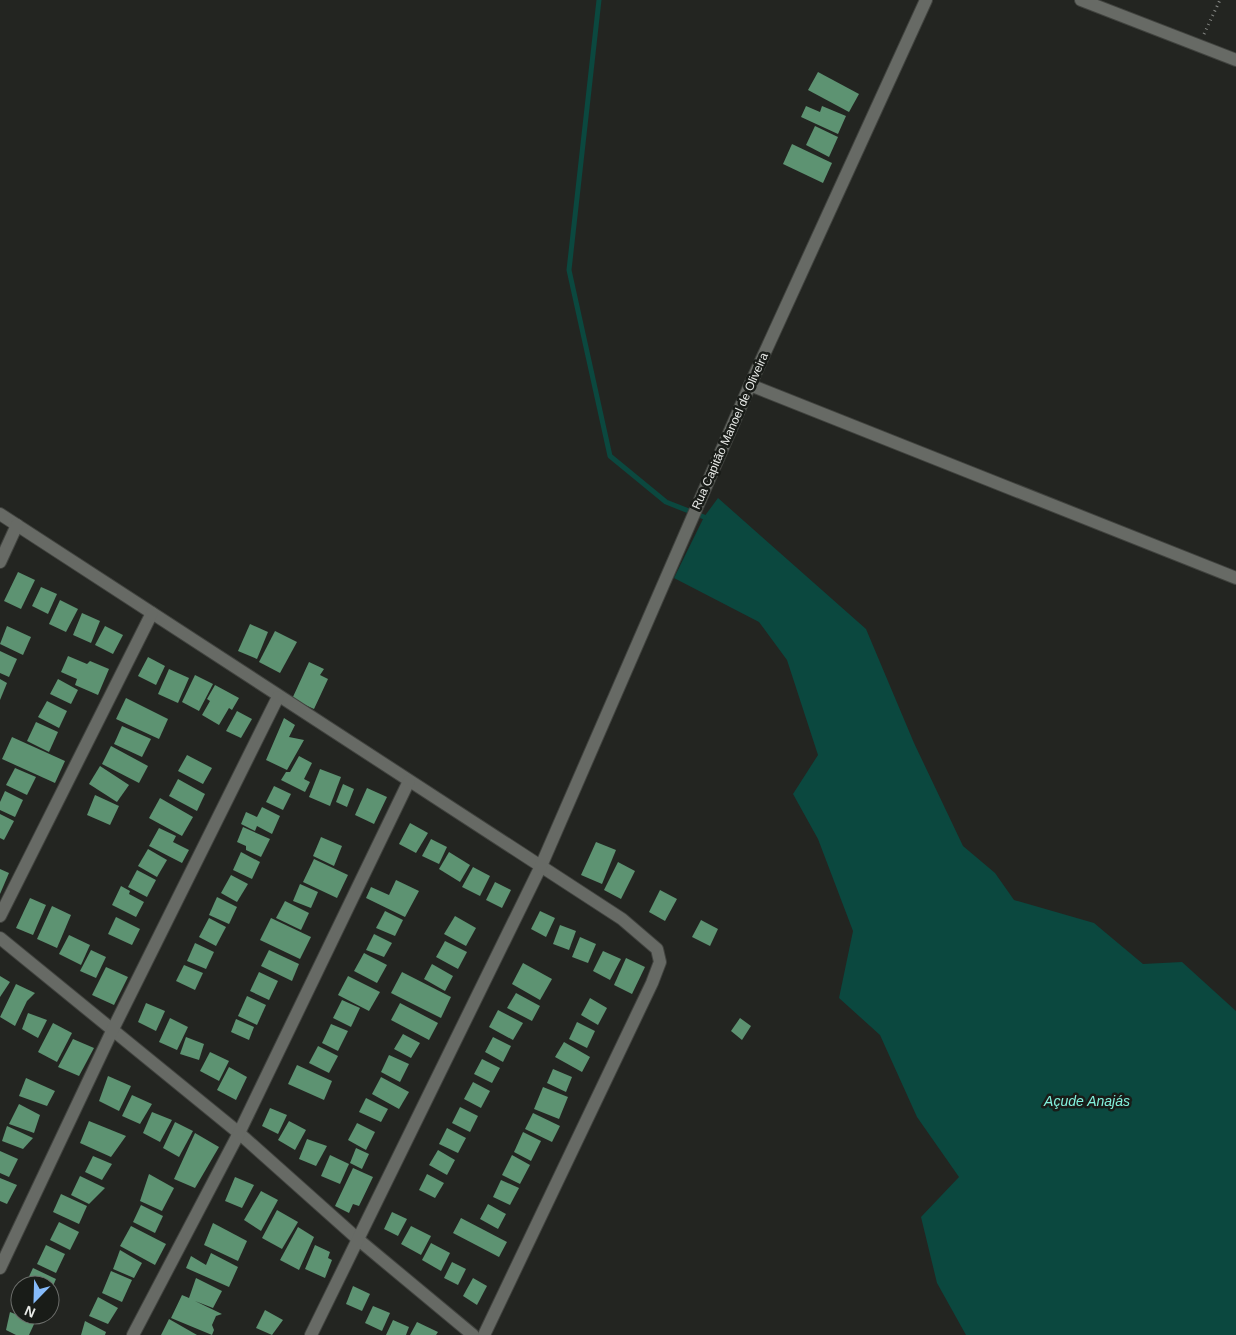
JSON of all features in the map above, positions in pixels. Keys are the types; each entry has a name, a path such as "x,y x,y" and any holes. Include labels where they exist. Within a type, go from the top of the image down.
{"street":[{"name":"Rua Capitão Manoel de Oliveira","path":"311,1335 360,1241 541,866 750,385 926,0"},
{"path":"1081,0 1236,60"},
{"path":"750,385 1236,578"},
{"path":"0,514 278,697 541,866 642,934 657,949 660,962 630,1031 484,1335"},
{"path":"0,562 17,525"},
{"path":"0,916 152,613"},
{"path":"0,1268 113,1029 278,697"},
{"path":"133,1335 239,1133 409,781"},
{"path":"0,938 239,1133 360,1241 473,1335"}],"path":[{"path":"1199,46 1220,0"}],"water":[{"name":"Açude Anajás","path":"718,498 866,629 914,743 963,846 995,873 1014,900 1094,923 1143,964 1182,962 1236,1011 1236,1335 966,1335 937,1283 921,1217 959,1177 917,1117 880,1035 839,998 853,931 818,839 793,794 818,755 787,660 759,622 674,578 704,517"}],"building":[{"path":"818,72 859,94 849,112 808,90"},
{"path":"806,106 820,112 822,106 846,116 838,134 801,117"},
{"path":"815,126 838,137 829,157 806,145"},
{"path":"792,144 832,163 823,183 783,164"},
{"path":"18,572 35,580 21,609 4,601"},
{"path":"41,587 57,594 48,614 32,606"},
{"path":"60,600 78,609 66,632 49,624"},
{"path":"82,613 100,621 91,643 73,635"},
{"path":"250,624 268,632 257,659 238,651"},
{"path":"7,626 31,637 23,655 0,644"},
{"path":"105,626 123,635 113,654 95,645"},
{"path":"275,631 297,642 280,673 259,662"},
{"path":"0,651 17,659 9,677 0,673"},
{"path":"68,656 87,664 90,661 109,669 98,695 75,685 77,679 61,672"},
{"path":"148,657 165,666 156,685 138,676"},
{"path":"309,662 324,669 320,675 328,679 314,709 292,699"},
{"path":"169,669 189,678 178,703 158,694"},
{"path":"195,675 213,684 199,711 182,702"},
{"path":"0,679 7,683 0,700"},
{"path":"58,679 78,690 71,704 50,694"},
{"path":"215,685 239,698 232,710 229,708 219,725 202,715 210,701 207,699"},
{"path":"126,698 168,719 159,739 116,719"},
{"path":"47,701 67,711 59,728 38,717"},
{"path":"237,711 252,719 241,738 226,731"},
{"path":"284,718 295,725 289,737 304,740 287,770 266,760"},
{"path":"36,722 58,732 49,752 27,741"},
{"path":"122,726 151,739 142,757 114,744"},
{"path":"12,737 65,761 55,783 2,759"},
{"path":"111,746 148,766 139,783 102,764"},
{"path":"187,755 212,768 203,784 178,771"},
{"path":"299,756 312,763 304,779 310,782 305,792 281,780 286,772 290,772"},
{"path":"100,766 129,785 117,802 89,784"},
{"path":"15,768 36,777 27,795 6,785"},
{"path":"320,769 341,777 330,806 309,797"},
{"path":"178,779 205,794 197,811 169,796"},
{"path":"343,784 354,789 347,807 336,802"},
{"path":"274,786 291,794 283,810 266,802"},
{"path":"367,788 387,797 374,824 355,815"},
{"path":"5,791 23,800 15,817 0,810 0,802"},
{"path":"95,795 119,806 110,825 87,815"},
{"path":"160,798 193,817 182,836 149,818"},
{"path":"262,807 280,816 272,834 257,826 255,831 241,824 246,812 257,817"},
{"path":"0,814 14,821 4,840 0,838"},
{"path":"410,823 428,833 416,853 399,844"},
{"path":"243,827 270,839 261,857 246,850 246,846 237,842"},
{"path":"159,828 176,836 173,842 189,850 182,863 149,846"},
{"path":"321,837 342,846 334,866 313,856"},
{"path":"431,839 447,847 439,864 422,856"},
{"path":"596,842 616,850 602,884 581,875"},
{"path":"148,849 167,860 157,877 138,866"},
{"path":"241,852 260,862 252,879 233,870"},
{"path":"449,852 470,865 460,882 439,869"},
{"path":"314,859 348,875 337,898 303,882"},
{"path":"618,862 635,871 621,899 604,890"},
{"path":"473,867 490,876 480,896 462,887"},
{"path":"0,869 9,873 0,894"},
{"path":"137,870 156,880 147,897 128,887"},
{"path":"231,875 248,884 237,902 221,893"},
{"path":"396,880 419,891 405,917 366,898 371,887 389,895"},
{"path":"495,882 511,890 502,908 486,900"},
{"path":"300,884 318,892 311,908 293,901"},
{"path":"121,886 130,891 129,894 144,902 136,917 112,905"},
{"path":"660,890 677,899 665,921 649,912"},
{"path":"217,897 237,907 229,924 209,915"},
{"path":"30,898 46,905 33,935 16,928"},
{"path":"285,901 309,913 301,930 276,918"},
{"path":"52,906 71,915 57,948 37,939"},
{"path":"385,911 403,920 395,936 376,928"},
{"path":"540,911 555,918 546,937 531,929"},
{"path":"455,916 476,928 466,946 444,934"},
{"path":"116,917 140,929 132,945 108,934"},
{"path":"209,918 226,927 216,946 199,937"},
{"path":"271,918 311,937 300,959 260,940"},
{"path":"701,920 718,929 710,946 692,937"},
{"path":"560,925 576,931 569,950 553,944"},
{"path":"374,934 392,943 384,957 366,950"},
{"path":"69,935 90,945 81,965 59,954"},
{"path":"580,937 596,944 588,963 572,957"},
{"path":"445,941 467,952 458,969 436,957"},
{"path":"195,943 214,952 206,969 187,961"},
{"path":"91,950 106,957 96,978 80,971"},
{"path":"269,950 299,964 292,981 261,966"},
{"path":"603,951 621,959 610,980 593,971"},
{"path":"364,953 387,965 377,983 354,971"},
{"path":"626,958 645,967 632,994 614,985"},
{"path":"523,963 552,979 540,1000 512,984"},
{"path":"432,964 453,976 445,991 424,979"},
{"path":"184,965 203,973 195,990 176,981"},
{"path":"106,967 128,977 114,1005 92,995"},
{"path":"259,972 278,981 269,1000 250,991"},
{"path":"402,972 451,997 441,1018 391,993"},
{"path":"0,976 10,982 0,997"},
{"path":"348,976 380,992 369,1011 338,995"},
{"path":"16,984 35,993 27,1001 15,1026 0,1017"},
{"path":"516,993 540,1006 532,1021 507,1008"},
{"path":"247,996 266,1005 257,1025 238,1016"},
{"path":"590,998 607,1008 598,1025 581,1015"},
{"path":"342,1000 360,1008 351,1027 333,1018"},
{"path":"146,1003 165,1011 156,1031 138,1022"},
{"path":"400,1003 438,1023 429,1040 391,1020"},
{"path":"498,1010 523,1023 513,1040 489,1027"},
{"path":"28,1013 47,1020 38,1038 22,1029"},
{"path":"170,1018 188,1027 177,1050 159,1042"},
{"path":"740,1018 751,1026 742,1040 731,1031"},
{"path":"236,1019 254,1027 249,1040 231,1032"},
{"path":"577,1022 595,1031 587,1048 569,1039"},
{"path":"53,1023 72,1033 57,1062 38,1052"},
{"path":"331,1024 348,1031 338,1051 322,1043"},
{"path":"403,1034 420,1043 411,1058 394,1049"},
{"path":"186,1037 204,1044 199,1060 180,1054"},
{"path":"493,1037 511,1046 503,1062 485,1052"},
{"path":"73,1039 94,1048 79,1076 58,1067"},
{"path":"564,1042 590,1057 582,1072 555,1057"},
{"path":"318,1046 338,1056 329,1073 309,1063"},
{"path":"210,1052 229,1061 219,1081 200,1071"},
{"path":"389,1055 409,1064 400,1082 381,1072"},
{"path":"482,1059 500,1068 492,1083 474,1074"},
{"path":"297,1065 332,1081 324,1100 288,1084"},
{"path":"229,1067 247,1077 236,1100 217,1090"},
{"path":"553,1069 572,1077 566,1092 547,1083"},
{"path":"108,1076 131,1086 119,1111 99,1101"},
{"path":"381,1077 409,1092 399,1109 372,1094"},
{"path":"26,1078 55,1091 47,1106 19,1096"},
{"path":"473,1082 490,1091 481,1108 464,1099"},
{"path":"543,1087 568,1097 559,1119 534,1109"},
{"path":"132,1095 152,1104 140,1124 122,1116"},
{"path":"366,1098 388,1109 381,1122 359,1112"},
{"path":"19,1104 40,1115 34,1133 9,1124"},
{"path":"460,1107 478,1116 470,1132 452,1123"},
{"path":"270,1108 287,1115 278,1134 262,1126"},
{"path":"152,1112 172,1120 160,1142 143,1133"},
{"path":"533,1113 560,1126 552,1142 525,1129"},
{"path":"89,1121 126,1136 111,1157 80,1143"},
{"path":"289,1121 306,1130 295,1150 278,1140"},
{"path":"175,1122 193,1131 179,1157 163,1148"},
{"path":"357,1123 375,1132 366,1150 348,1140"},
{"path":"7,1126 33,1138 23,1149 2,1141"},
{"path":"447,1128 466,1138 458,1153 439,1144"},
{"path":"523,1132 541,1141 531,1161 514,1152"},
{"path":"195,1133 219,1147 195,1188 174,1179"},
{"path":"307,1139 327,1146 316,1166 299,1159"},
{"path":"356,1148 369,1154 362,1169 350,1163"},
{"path":"438,1150 455,1160 447,1175 429,1165"},
{"path":"0,1151 18,1159 9,1177 0,1173"},
{"path":"330,1155 349,1164 340,1184 321,1176"},
{"path":"512,1155 530,1165 520,1184 502,1175"},
{"path":"93,1156 112,1164 102,1180 85,1172"},
{"path":"353,1168 373,1177 359,1206 353,1204 349,1213 335,1206"},
{"path":"149,1174 174,1188 162,1211 140,1201"},
{"path":"427,1174 444,1183 435,1198 419,1190"},
{"path":"80,1176 105,1188 89,1204 71,1195"},
{"path":"235,1177 254,1185 242,1208 225,1201"},
{"path":"0,1178 17,1185 7,1204 0,1201"},
{"path":"501,1180 519,1188 510,1205 493,1197"},
{"path":"261,1191 278,1200 261,1231 244,1220"},
{"path":"61,1194 87,1206 79,1224 53,1212"},
{"path":"488,1204 506,1214 498,1229 480,1219"},
{"path":"141,1205 163,1216 155,1233 133,1222"},
{"path":"277,1210 298,1222 282,1249 262,1238"},
{"path":"392,1212 407,1219 398,1236 384,1229"},
{"path":"461,1218 507,1242 499,1257 453,1233"},
{"path":"59,1222 79,1232 70,1250 50,1240"},
{"path":"213,1223 247,1241 238,1261 204,1245"},
{"path":"131,1226 166,1244 155,1265 120,1246"},
{"path":"411,1226 431,1236 421,1255 401,1244"},
{"path":"298,1227 314,1237 299,1270 280,1260"},
{"path":"431,1243 450,1253 441,1271 422,1260"},
{"path":"46,1245 65,1254 56,1273 37,1264"},
{"path":"315,1245 330,1252 328,1258 332,1260 325,1278 305,1269"},
{"path":"120,1250 142,1263 134,1278 113,1269"},
{"path":"211,1253 238,1267 229,1287 186,1268 191,1256 206,1265"},
{"path":"452,1262 466,1269 458,1285 444,1278"},
{"path":"33,1268 48,1275 30,1275"},
{"path":"111,1271 132,1280 122,1302 102,1293"},
{"path":"196,1278 222,1291 213,1308 195,1301 222,1314 216,1316 212,1325 214,1330 212,1335 171,1318 182,1295 189,1298"},
{"path":"473,1278 487,1286 477,1305 463,1296"},
{"path":"353,1286 370,1294 362,1311 346,1304"},
{"path":"98,1297 118,1308 108,1324 89,1316"},
{"path":"373,1306 390,1313 382,1331 365,1323"},
{"path":"265,1310 283,1320 272,1335 256,1328"},
{"path":"10,1312 10,1325 34,1325 29,1335 16,1335 6,1330"},
{"path":"169,1319 197,1335 161,1335"},
{"path":"393,1320 409,1327 406,1335 386,1335"},
{"path":"85,1321 106,1332 105,1335 81,1335"},
{"path":"417,1322 438,1332 436,1335 410,1335"}],"waterway":[{"path":"599,0 569,270 610,456 666,502 704,517"}]}
